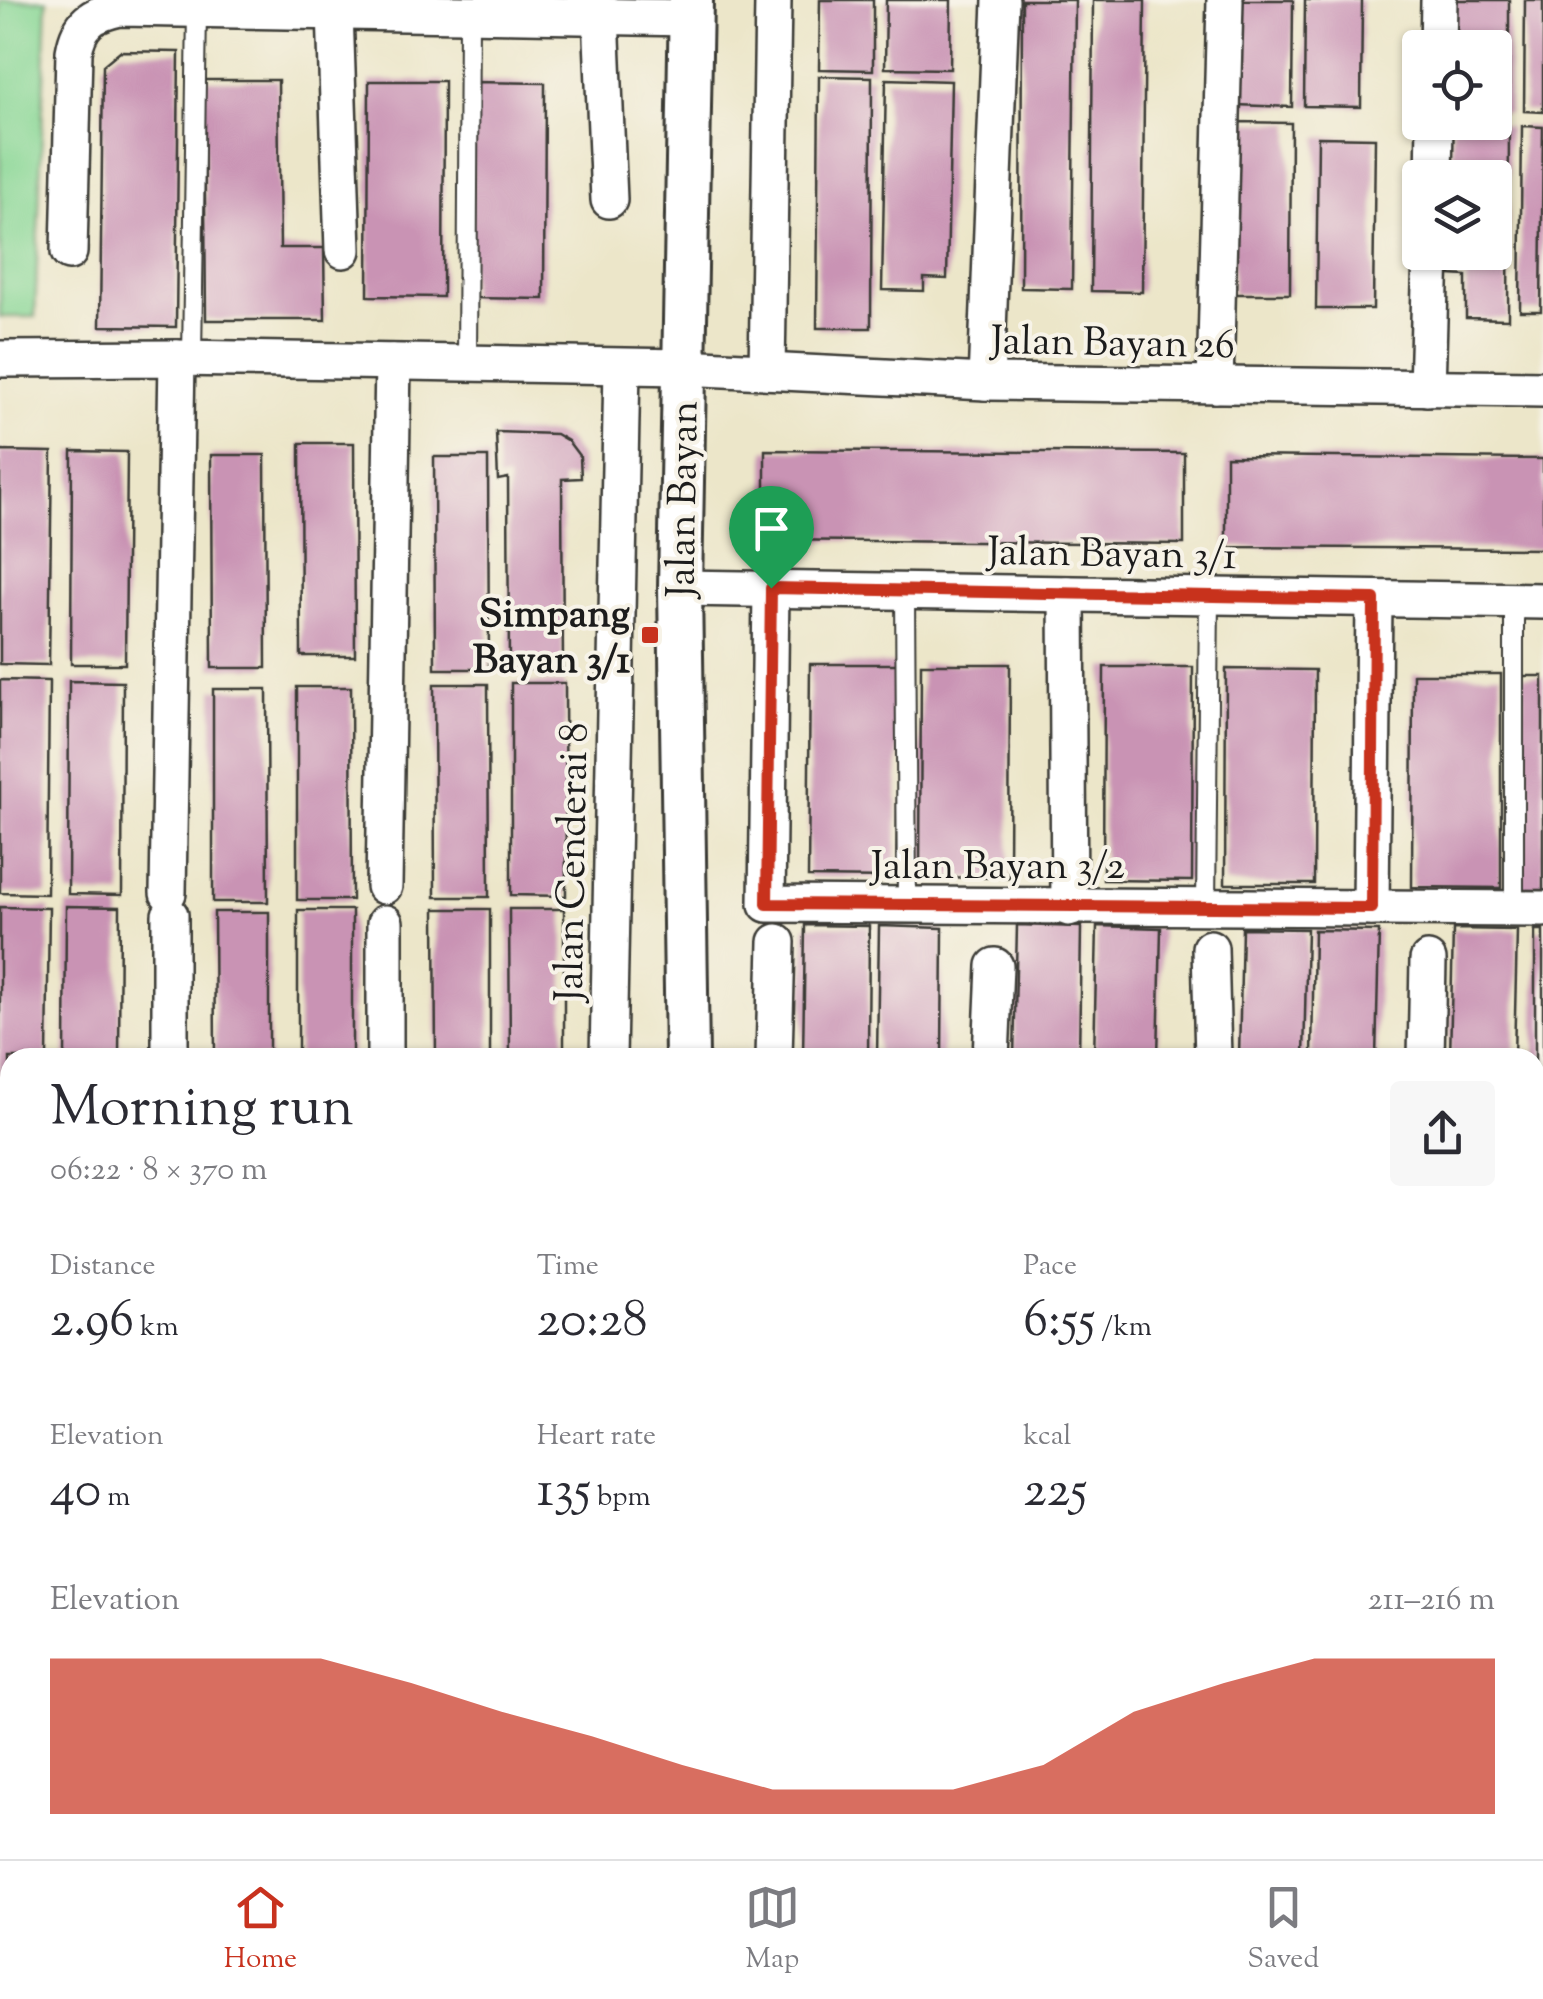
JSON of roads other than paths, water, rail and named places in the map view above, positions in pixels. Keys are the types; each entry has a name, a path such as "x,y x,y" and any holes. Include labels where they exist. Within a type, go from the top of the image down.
{"street":[{"path":"767,371 774,0"},
{"path":"986,382 1001,0"},
{"path":"1214,385 1225,0"},
{"path":"1439,30 1440,0"},
{"path":"68,252 74,52 77,35 86,20 120,8 601,15 691,9"},
{"name":"Jalan Bayan","path":"686,1048 680,588 691,9"},
{"path":"335,11 344,250"},
{"path":"601,15 609,200"},
{"path":"1427,388 1430,270"},
{"path":"170,1048 169,904 185,358"},
{"name":"Jalan Bayan 26","path":"0,359 683,366 986,382 1543,389"},
{"path":"384,886 392,362"},
{"name":"Jalan Cenderai 8","path":"608,1048 622,367"},
{"name":"Jalan Bayan 3/1","path":"680,588 1528,601"},
{"name":"Jalan Bayan 3/2","path":"771,588 767,904 1528,909"},
{"path":"1067,594 1070,908"},
{"path":"1372,908 1374,599"},
{"path":"384,923 385,1048"},
{"path":"774,1048 776,942"},
{"path":"1210,948 1213,1048"},
{"path":"1426,1048 1428,960"},
{"path":"991,1048 995,966"}],"lane":[{"path":"185,358 197,9"},
{"path":"468,364 469,12"},
{"path":"905,592 907,907"},
{"path":"1206,908 1208,596"},
{"path":"1528,601 1528,909"}],"place":[{"name":"Simpang Bayan 3/1","path":"650,635"}]}
